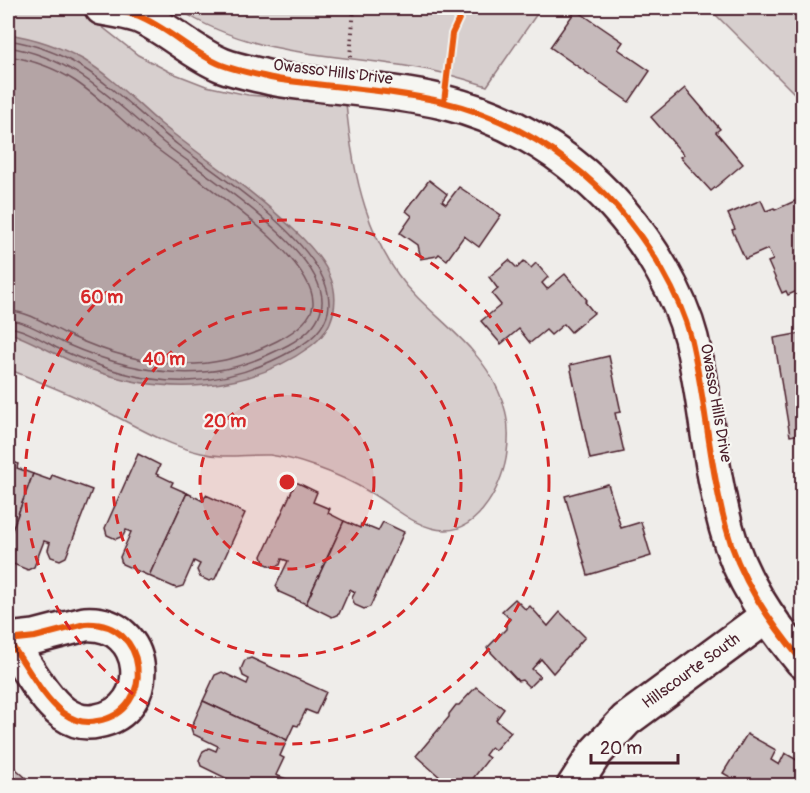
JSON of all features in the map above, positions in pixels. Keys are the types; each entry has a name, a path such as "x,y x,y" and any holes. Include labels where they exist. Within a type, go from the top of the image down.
{"street":[{"name":"Owasso Hills Drive","path":"102,8 137,12 221,65 269,78 403,94 444,102 490,117 533,138 578,169 618,206 647,244 671,286 689,331 700,375 714,472 726,530 745,577 767,616 802,661"},
{"name":"Hillscourte South","path":"574,786 596,752 626,720 767,616"}],"path":[{"path":"347,88 354,8"}],"shaded area":[{"path":"8,8 78,8 138,55 170,72 206,86 248,95 346,103 358,181 374,232 386,256 418,298 473,351 491,376 504,405 508,436 505,464 495,490 479,514 458,528 445,530 425,526 357,485 320,469 292,459 270,455 218,456 174,445 98,407 8,369"},
{"path":"177,8 541,8 487,86 404,66 271,47 239,38 208,25"},
{"path":"708,8 802,8 802,101 711,10"}],"water":[{"path":"8,34 37,40 84,60 114,82 161,124 261,200 303,238 326,267 333,284 335,304 333,313 330,323 319,339 286,362 260,373 232,381 175,386 118,378 90,369 8,332"}],"building":[{"path":"576,10 623,42 618,49 650,71 629,102 550,47"},
{"path":"685,88 720,129 716,132 743,164 711,191 680,157 684,155 651,117"},
{"path":"429,180 447,194 442,201 446,204 459,187 501,215 479,247 464,236 447,260 439,254 420,259 417,245 400,233 412,216 406,211"},
{"path":"761,200 766,211 774,208 775,210 797,200 802,213 802,289 788,295 786,291 782,293 768,262 773,260 768,249 745,259 732,230 735,229 728,214"},
{"path":"509,260 517,268 524,261 531,268 536,263 548,277 542,283 547,289 565,274 587,300 585,302 594,313 571,332 564,324 551,335 546,330 530,343 519,329 501,344 481,321 501,305 492,294 498,289 489,277"},
{"path":"802,333 802,434 790,436 774,338"},
{"path":"609,356 621,412 615,413 624,452 590,459 570,365"},
{"path":"138,454 160,465 156,474 173,482 171,486 187,493 149,576 122,564 120,557 131,532 126,530 123,536 116,539 107,535 105,528"},
{"path":"8,459 18,464 17,468 33,474 8,541"},
{"path":"33,474 50,480 52,475 92,490 66,557 60,560 51,557 48,550 50,543 44,541 34,567 28,570 8,562 8,541"},
{"path":"296,482 317,492 313,502 330,509 328,513 344,521 306,604 279,592 276,586 288,561 282,559 280,565 273,567 264,563 262,556"},
{"path":"608,484 621,528 641,522 651,556 588,575 565,496"},
{"path":"187,493 203,501 206,495 245,513 215,579 209,581 200,577 197,570 200,564 194,561 183,586 176,588 149,576"},
{"path":"344,521 360,528 361,524 378,531 383,522 404,532 370,607 364,609 355,605 352,598 355,592 350,589 339,614 332,617 306,604"},
{"path":"515,599 526,610 530,606 548,626 560,612 585,637 553,673 541,659 532,669 540,676 529,687 522,680 518,681 487,648 506,629 506,623 510,619 502,611"},
{"path":"251,658 326,692 316,714 306,710 298,726 294,725 287,740 203,701 215,675 222,672 247,684 249,679 243,676 241,669 245,660"},
{"path":"476,687 504,709 496,720 511,732 495,750 491,747 485,755 489,758 471,781 468,779 462,786 450,786 416,756 449,717 456,705 459,705"},
{"path":"203,701 287,740 280,756 284,758 276,775 286,779 283,786 242,786 201,766 199,760 203,751 209,748 216,751 218,746 193,734 191,728"},
{"path":"747,734 776,750 771,760 779,765 785,753 802,763 802,786 745,786 723,773"},
{"path":"8,762 25,777 18,786 8,786"}],"cycle path":[{"path":"102,8 126,12 150,21 211,60 237,70 269,78 411,96 477,112 541,143 597,186 643,240 679,303 691,338 715,480 732,546 756,598 802,661"},
{"path":"444,102 452,34 464,8"},
{"path":"85,624 106,627 122,636 133,650 138,667 136,685 129,701 116,714 93,722 75,719 55,706 8,640 35,637 85,624"}]}
